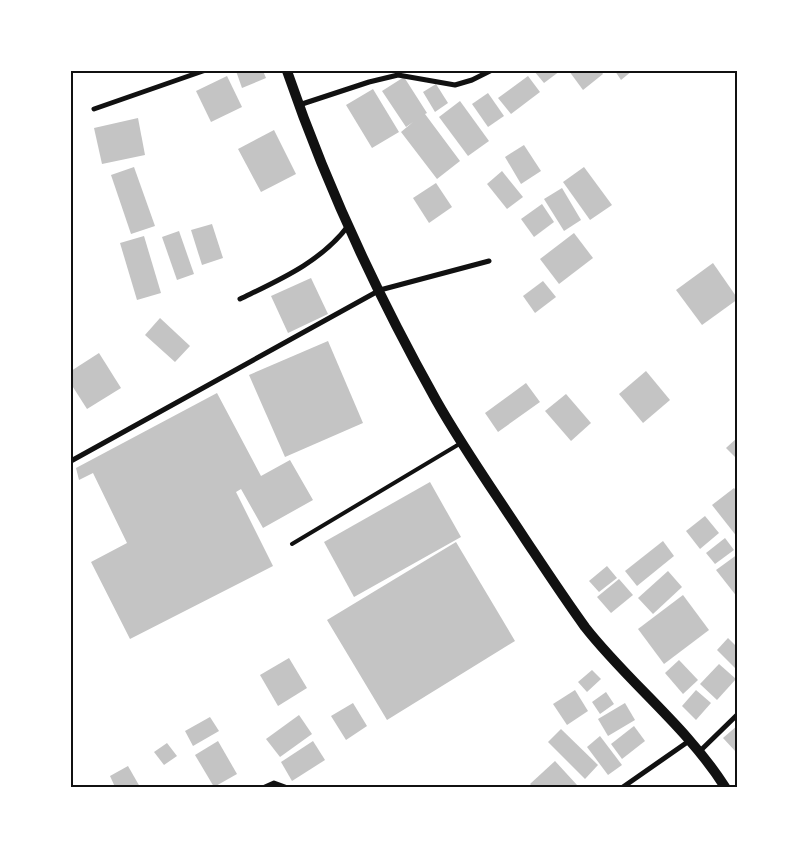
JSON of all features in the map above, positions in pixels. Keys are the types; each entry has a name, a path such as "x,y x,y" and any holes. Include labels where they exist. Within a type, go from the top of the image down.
{"main road":[{"path":"287,71 298,106 380,290 436,399 462,443 548,575 587,629 689,741 725,787"}],"street":[{"path":"94,110 203,71"},
{"path":"298,106 368,82 398,75 455,85 472,80 490,71"},
{"path":"240,298 285,277 311,262 337,241 349,224"},
{"path":"71,461 380,290 489,261"},
{"path":"698,752 738,714"},
{"path":"623,787 689,741"},
{"path":"265,787 274,783 286,787"}],"lane":[{"path":"292,544 462,443"}],"building":[{"path":"236,71 263,71 266,78 242,88"},
{"path":"534,71 560,71 544,83"},
{"path":"569,71 601,71 603,74 583,90"},
{"path":"615,71 632,71 621,80"},
{"path":"227,76 242,107 211,122 196,91"},
{"path":"528,76 540,92 511,114 498,98"},
{"path":"404,77 427,113 425,114 460,161 437,179 401,132 413,122 406,127 382,91"},
{"path":"436,84 448,103 435,112 423,92"},
{"path":"373,89 399,132 372,148 346,105"},
{"path":"488,93 504,116 488,127 472,104"},
{"path":"460,101 489,141 468,156 439,117"},
{"path":"138,118 145,155 102,164 94,128"},
{"path":"274,130 296,174 261,192 238,149"},
{"path":"524,145 541,171 521,184 505,157"},
{"path":"134,167 155,226 131,234 111,175"},
{"path":"584,167 612,205 590,220 563,182"},
{"path":"502,171 523,197 507,209 487,184"},
{"path":"436,183 452,207 429,223 413,198"},
{"path":"562,188 581,220 564,231 544,199"},
{"path":"542,204 554,222 534,237 521,219"},
{"path":"212,224 223,258 202,265 191,230"},
{"path":"179,231 194,274 177,280 162,237"},
{"path":"574,233 593,258 559,284 540,259"},
{"path":"144,236 161,293 137,300 120,243"},
{"path":"713,263 738,299 702,325 676,290"},
{"path":"311,278 328,314 288,333 271,296"},
{"path":"543,281 556,297 535,313 523,296"},
{"path":"160,318 190,346 175,362 145,335"},
{"path":"328,341 363,423 285,457 249,375"},
{"path":"99,353 121,388 87,409 71,384 71,371"},
{"path":"646,371 670,400 643,423 619,394"},
{"path":"526,383 540,402 498,432 485,413"},
{"path":"217,393 261,476 290,460 313,500 263,528 241,489 236,492 273,566 130,639 91,562 127,543 93,473 79,480 76,468"},
{"path":"566,394 591,423 571,441 545,411"},
{"path":"738,437 738,460 726,448"},
{"path":"430,482 461,537 354,597 324,542"},
{"path":"734,488 738,493 738,538 712,505"},
{"path":"705,516 719,533 700,549 686,531"},
{"path":"725,538 734,550 715,564 706,553"},
{"path":"663,541 674,556 637,586 625,571"},
{"path":"456,542 515,641 387,720 327,620"},
{"path":"738,554 738,598 716,570"},
{"path":"607,566 617,578 599,592 589,581"},
{"path":"668,571 682,587 653,614 638,598"},
{"path":"619,579 633,595 611,613 597,597"},
{"path":"683,595 709,630 664,664 638,629"},
{"path":"728,638 738,648 738,671 717,650"},
{"path":"289,658 307,688 278,706 260,675"},
{"path":"679,660 698,680 683,694 665,673"},
{"path":"719,664 736,679 717,700 700,684"},
{"path":"592,670 601,679 587,692 578,682"},
{"path":"575,690 588,711 567,725 553,704"},
{"path":"696,690 711,703 696,720 682,706"},
{"path":"606,692 614,704 600,714 592,702"},
{"path":"353,703 367,726 346,740 331,716"},
{"path":"625,703 635,720 608,736 598,719"},
{"path":"299,715 312,734 280,757 266,739"},
{"path":"210,717 219,731 193,746 185,731"},
{"path":"738,725 738,750 736,752 723,738"},
{"path":"634,726 645,741 622,759 611,744"},
{"path":"561,729 598,765 585,779 548,742"},
{"path":"600,736 622,765 608,775 587,747"},
{"path":"218,741 237,774 214,787 195,755"},
{"path":"313,741 325,760 292,781 281,762"},
{"path":"167,743 177,756 164,765 154,752"},
{"path":"555,761 577,785 575,787 533,787 530,784"},
{"path":"128,766 140,787 115,787 110,776"}]}
